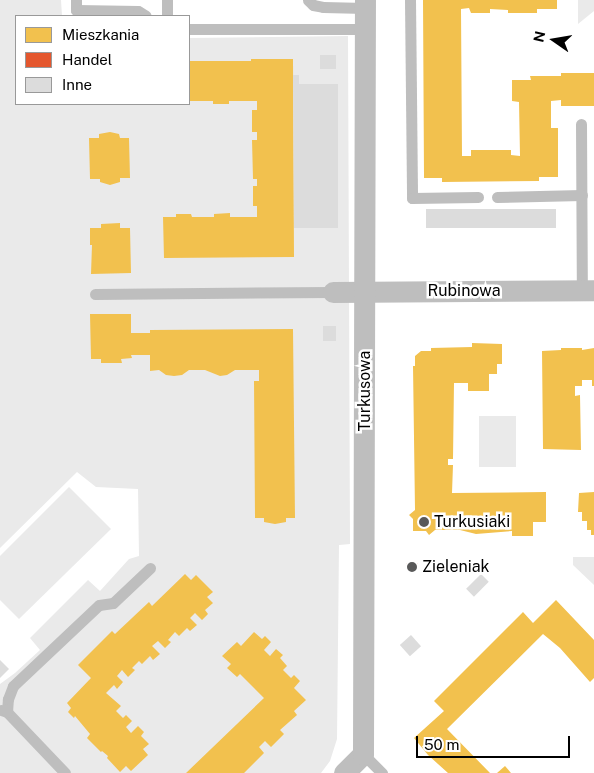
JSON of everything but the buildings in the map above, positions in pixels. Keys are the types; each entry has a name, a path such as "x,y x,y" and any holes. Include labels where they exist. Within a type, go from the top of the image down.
{"street":[{"name":"Turkusowa","path":"363,754 365,12"},
{"name":"Rubinowa","path":"333,292 588,290"},
{"path":"344,773 363,754"}],"lane":[{"path":"76,0 76,10 138,11 144,15"},
{"path":"167,0 167,15"},
{"path":"308,0 313,5 365,12"},
{"path":"410,0 412,198 478,197"},
{"path":"190,29 365,12"},
{"path":"581,124 582,195 588,290"},
{"path":"497,197 582,195"},
{"path":"95,294 333,292"},
{"path":"65,773 4,711 13,686 99,605 113,603 150,568"},
{"path":"363,754 382,773"}],"shaded area":[{"path":"0,0 61,0 62,15 15,15 15,105 190,105 190,38 348,36 350,544 339,545 337,739 330,761 321,773 0,773 0,684 40,650 30,638 88,580 100,591 129,559 139,556 138,489 96,487 77,472 0,548"},
{"path":"578,0 594,0 594,11 578,24"},
{"path":"479,416 516,416 516,467 479,467"},
{"path":"69,487 111,529 19,619 0,600 0,556"},
{"path":"573,557 594,557 594,585 573,565"}],"place":[{"name":"Turkusiaki","path":"424,522"},
{"name":"Zieleniak","path":"412,567"}]}
